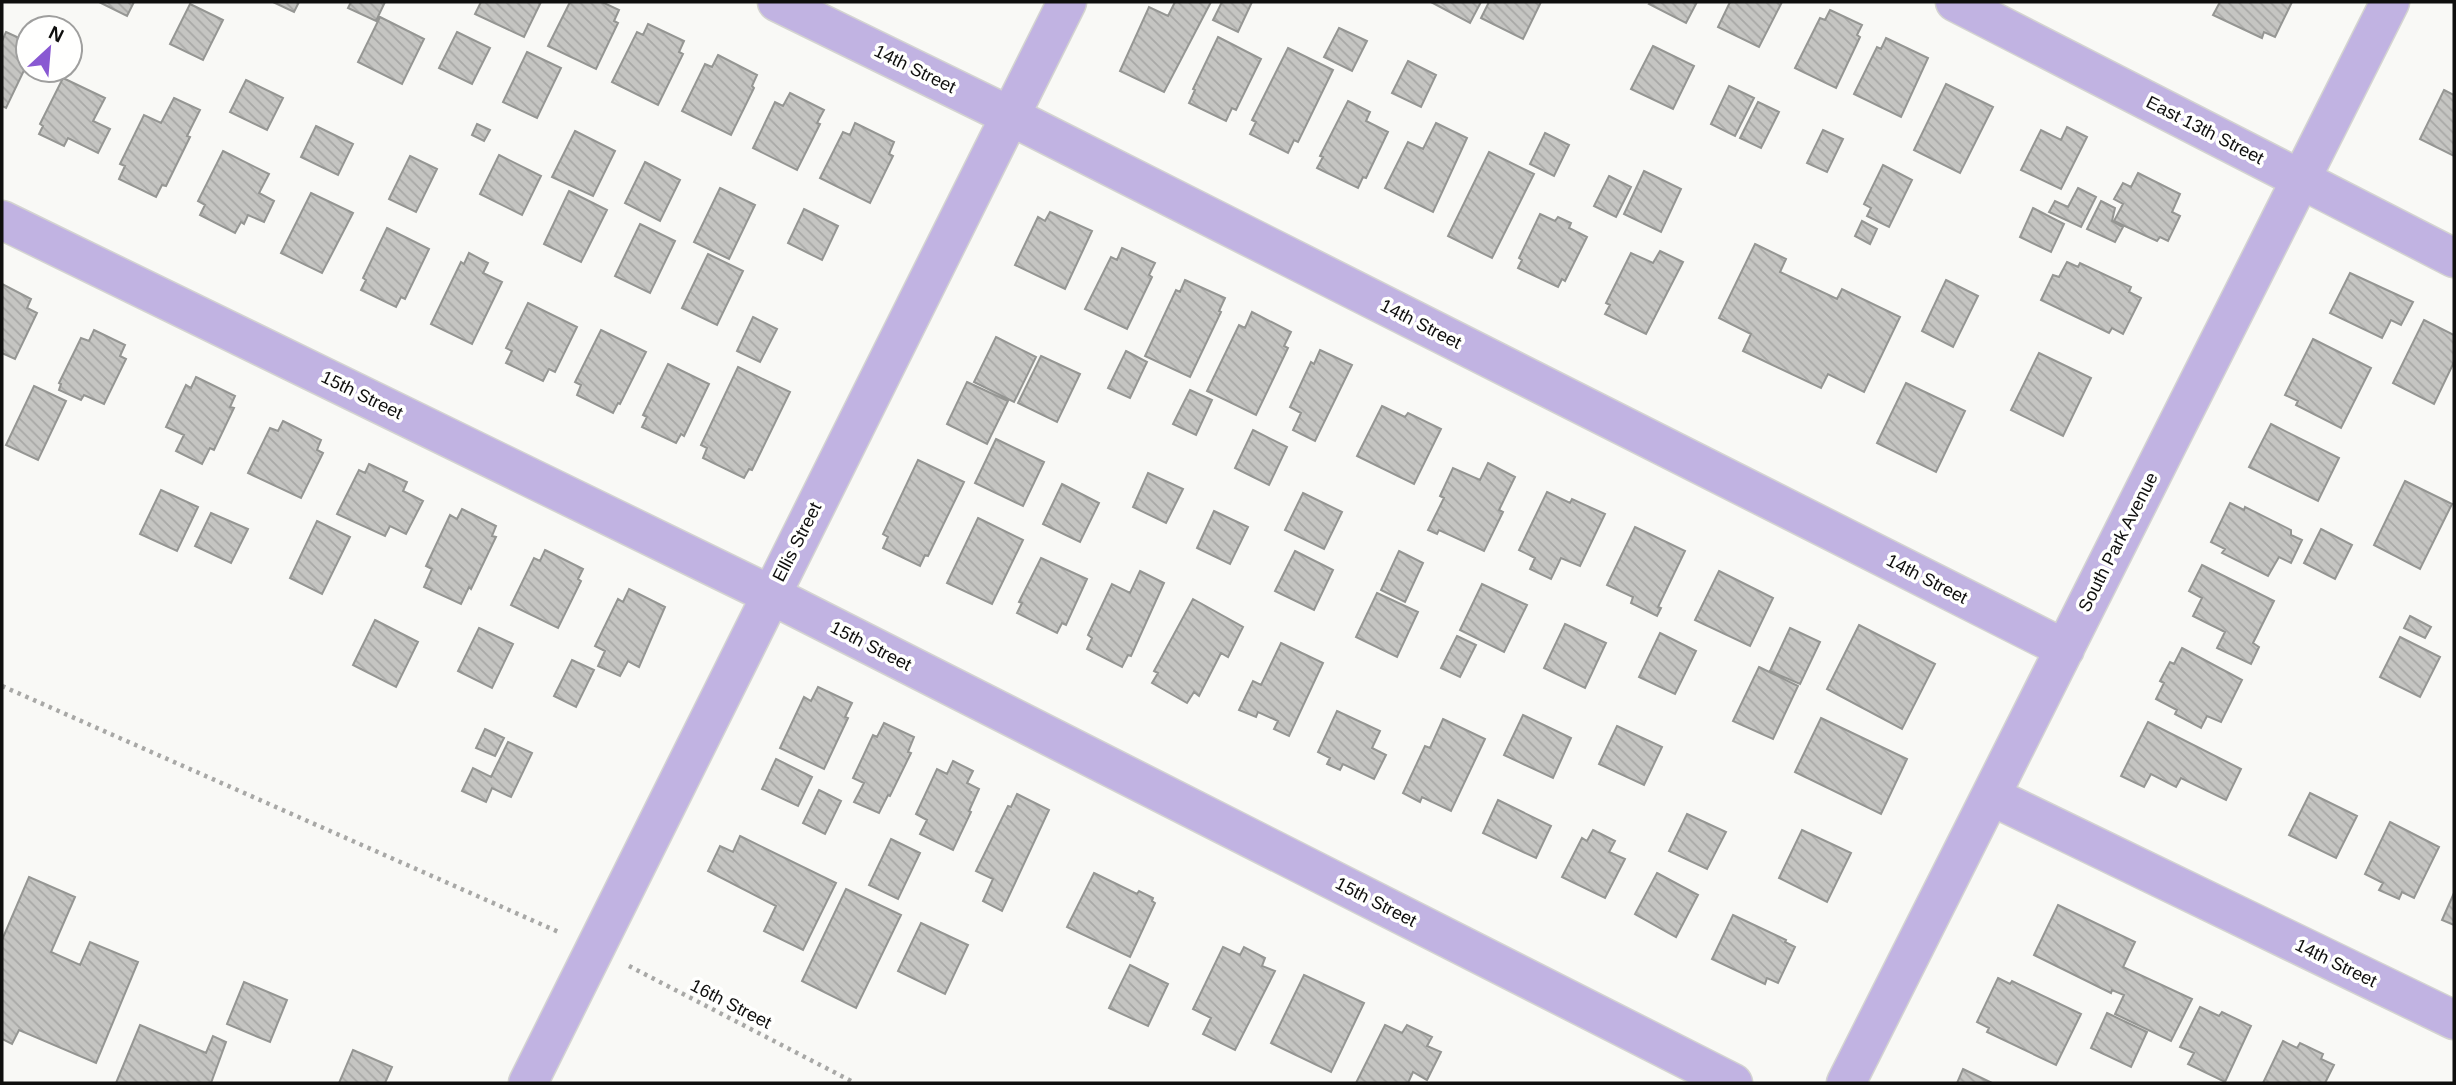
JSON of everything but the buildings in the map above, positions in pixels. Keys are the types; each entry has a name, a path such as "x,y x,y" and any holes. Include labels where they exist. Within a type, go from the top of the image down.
{"street":[{"name":"14th Street","path":"776,2 1010,116 2065,649"},
{"name":"Ellis Street","path":"528,1083 1068,2"},
{"name":"East 13th Street","path":"1955,2 2454,258"},
{"name":"South Park Avenue","path":"1846,1083 2390,2"},
{"name":"15th Street","path":"2,220 771,595 1734,1083"},
{"name":"14th Street","path":"1991,796 2454,1020"}],"path":[{"name":"16th Street","path":"2,686 545,927 595,946 641,973 855,1083"}]}
